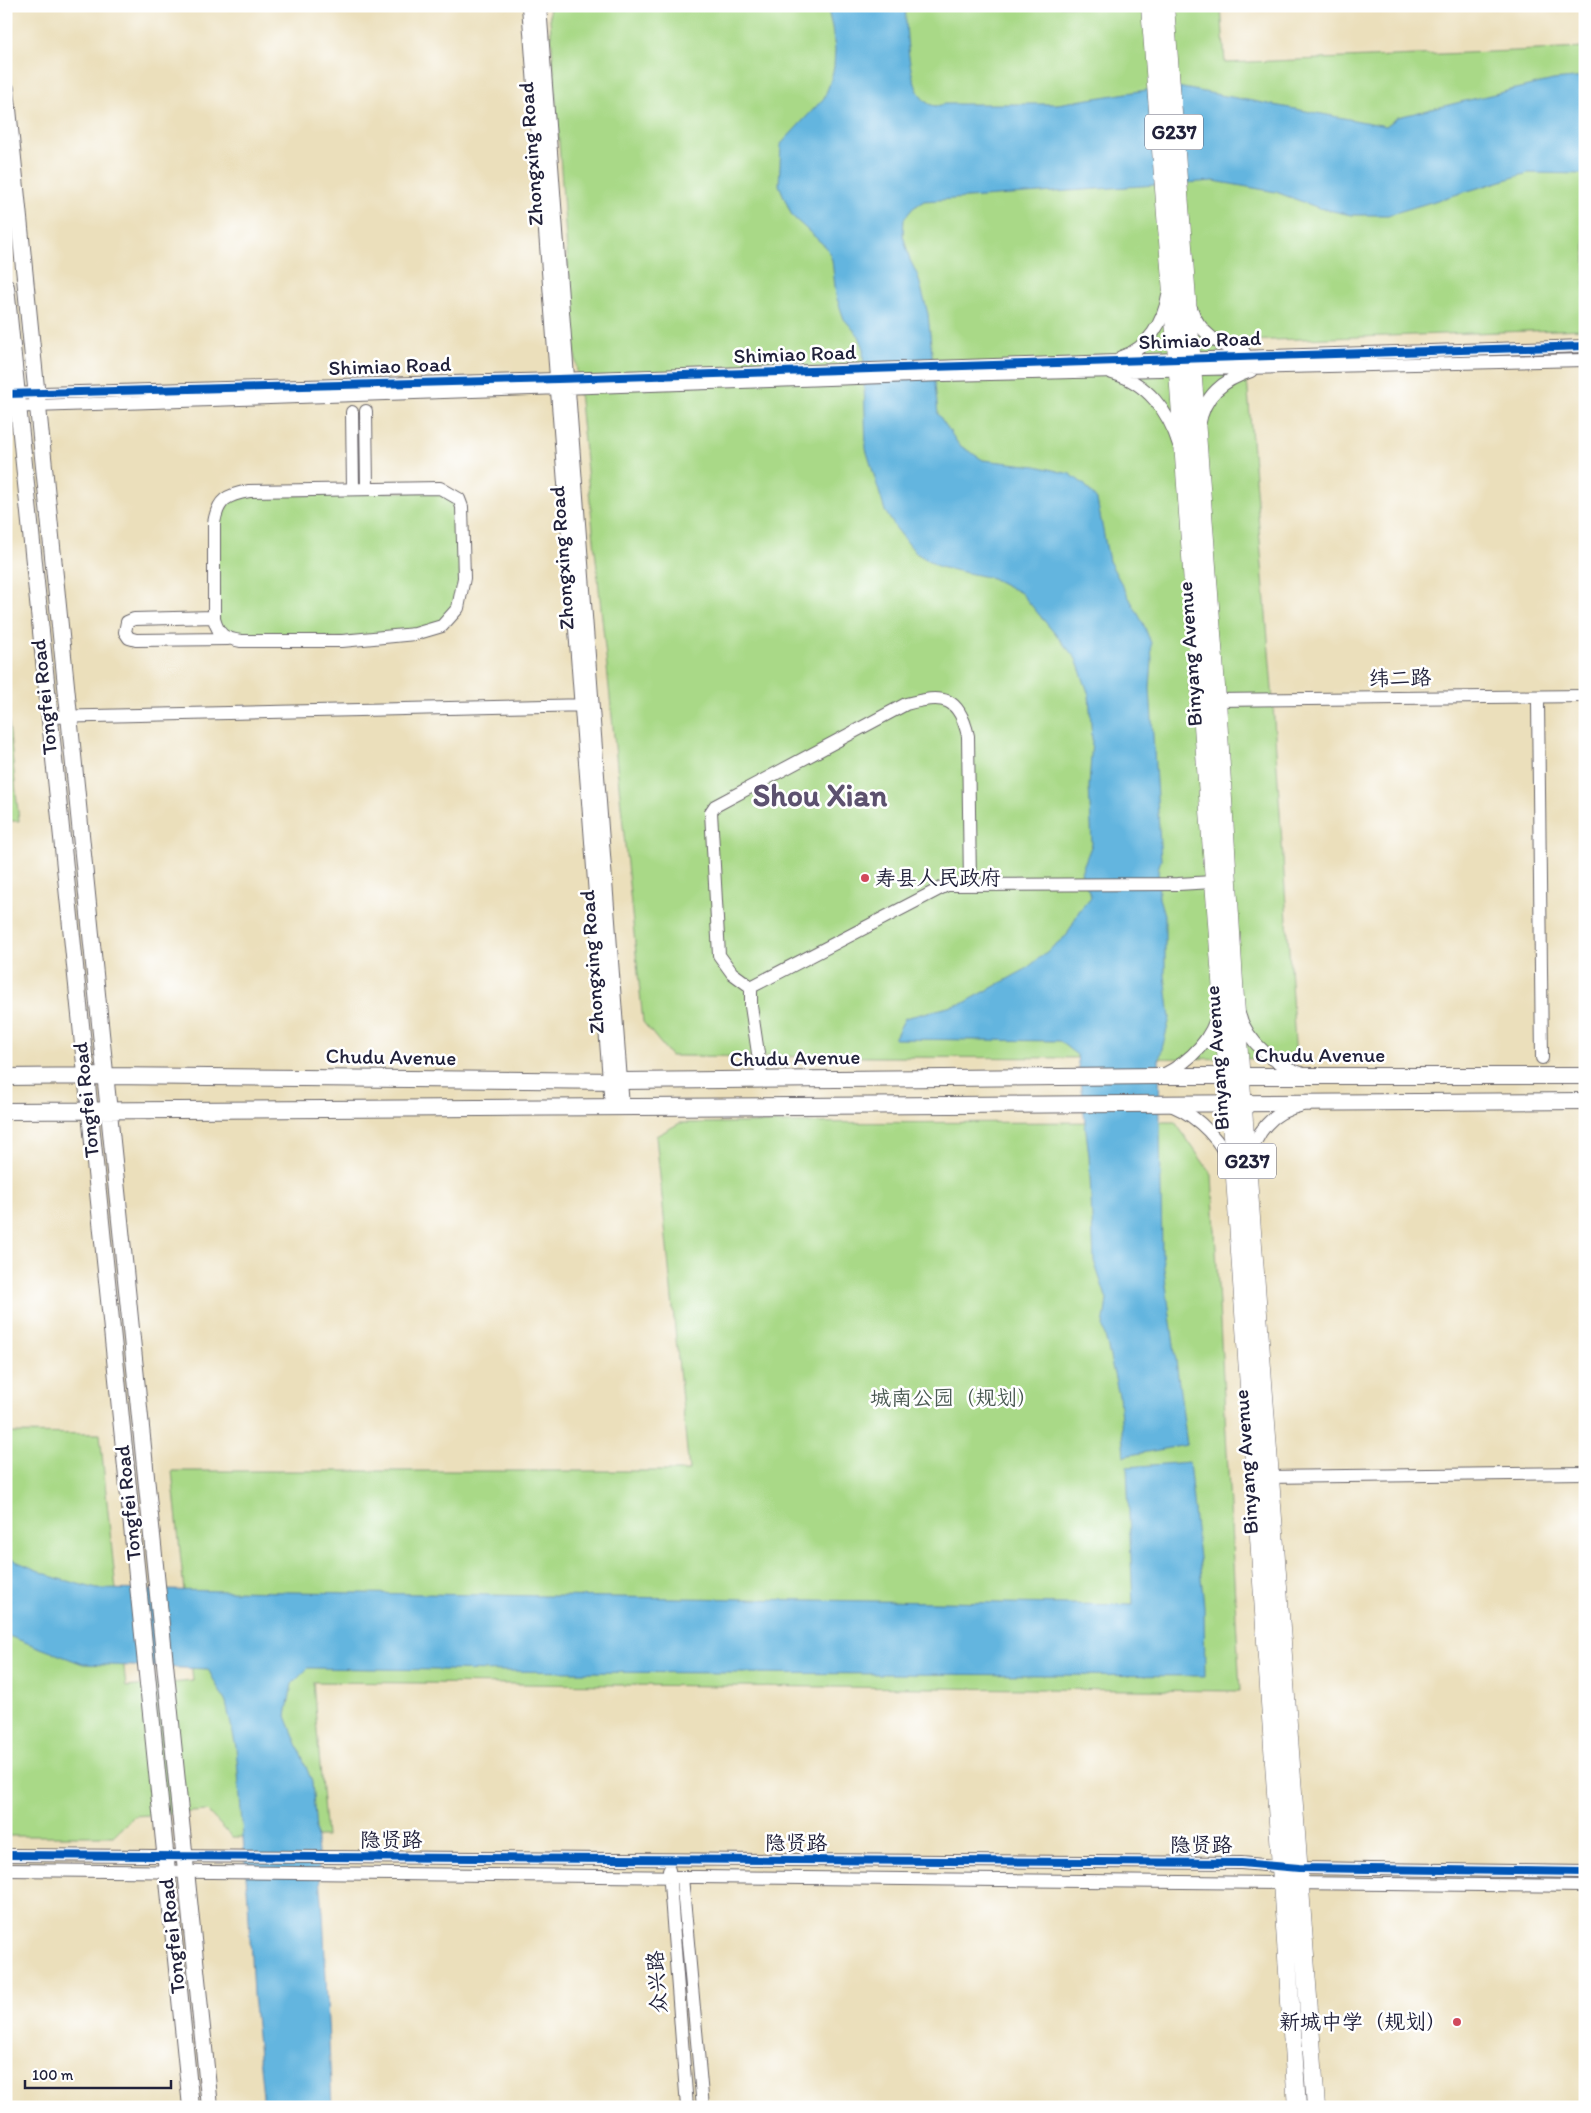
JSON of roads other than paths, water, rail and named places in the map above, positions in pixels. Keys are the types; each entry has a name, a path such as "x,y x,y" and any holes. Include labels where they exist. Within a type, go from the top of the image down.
{"highway":[{"name":"Binyang Avenue","path":"1150,6 1161,51"},
{"name":"Binyang Avenue","path":"1165,6 1161,51 1190,455 1213,882 1228,998"},
{"name":"Binyang Avenue","path":"1190,455 1217,700 1228,998 1262,1477 1281,1875 1297,2107"},
{"name":"Binyang Avenue","path":"1262,1477 1299,1875 1316,2107"}],"main road":[{"name":"Tongfei Road","path":"6,89 67,716 210,2107"},
{"name":"Tongfei Road","path":"6,286 12,400 49,717 191,2107"},
{"name":"Chudu Avenue","path":"6,1077 104,1076 621,1081 1061,1076 1585,1076"},
{"path":"1466,1076 1471,1083 1472,1094 1467,1102"},
{"path":"1535,1076 1529,1081 1529,1092 1535,1101"},
{"path":"6,1110 1585,1101"}],"street":[{"name":"Zhongxing Road","path":"528,6 562,386 617,1107"},
{"name":"Zhongxing Road","path":"540,6 562,386"},
{"path":"1178,281 1201,328 1215,340 1234,350 1268,361"},
{"path":"1105,366 1134,352 1147,340 1158,324 1178,281"},
{"name":"Shimiao Road","path":"1268,361 1585,346"},
{"name":"Shimiao Road","path":"12,400 562,386 843,374 1184,363 1585,360"},
{"path":"1190,455 1206,404 1220,385 1268,361"},
{"path":"1105,366 1136,382 1151,395 1190,455"},
{"path":"366,411 367,489"},
{"path":"352,412 353,489"},
{"path":"214,617 136,618 127,622 125,632 129,638 136,640 228,638 240,641 342,641 415,634 442,626 458,608 464,578 462,507 459,500 440,488 249,491 234,494 223,500 216,511 214,523 214,617 218,631 228,638"},
{"name":"纬二路","path":"1217,700 1585,696"},
{"path":"751,987 732,972 719,955 711,812 715,806 906,704 936,698 949,700 958,708 964,720 968,736 970,885"},
{"path":"1538,702 1542,1058"},
{"name":"Zhongxing Road","path":"587,705 621,1081 617,1107"},
{"path":"49,717 587,705"},
{"path":"751,987 947,886 1213,882"},
{"path":"751,987 751,1006 762,1080"},
{"path":"1160,1076 1191,1056 1210,1034 1218,1014 1228,998 1259,1048 1292,1070 1312,1076"},
{"path":"1166,1104 1187,1112 1207,1129 1230,1163 1242,1176 1259,1132 1269,1120 1294,1107 1315,1103"},
{"path":"1262,1477 1585,1473"},
{"name":"隐贤路","path":"6,1855 167,1864"},
{"name":"隐贤路","path":"6,1870 167,1864 668,1857 1232,1863 1281,1875"},
{"name":"众兴路","path":"668,1857 676,1878 703,2107"},
{"name":"隐贤路","path":"186,1864 676,1878 1585,1872"},
{"name":"隐贤路","path":"1299,1875 1585,1886"},
{"name":"众兴路","path":"676,1878 687,2107"}],"water":[{"path":"827,6 905,6 913,78 918,92 925,101 935,106 946,104 1057,104 1172,86 1386,126 1398,117 1553,80 1585,77 1585,174 1528,173 1388,215 1351,215 1319,208 1276,192 1214,181 924,201 913,208 904,219 903,235 910,260 918,276 928,314 938,414 959,445 983,460 1036,466 1070,474 1085,485 1097,500 1109,561 1143,623 1151,643 1150,688 1161,860 1158,869 1159,898 1165,918 1165,975 1170,1018 1159,1060 1162,1254 1187,1445 1124,1456 1119,1396 1103,1327 1107,1300 1094,1261 1089,1156 1077,1055 1059,1041 894,1039 905,1018 964,1003 1026,969 1067,935 1079,911 1091,897 1081,872 1092,844 1089,787 1092,739 1089,695 1076,659 1021,593 992,578 939,567 916,553 885,511 866,449 863,346 859,336 844,319 836,296 832,260 827,248 792,216 779,185 781,144 824,98 830,83 834,67 835,50"},
{"path":"1189,1462 1204,1606 1205,1676 573,1672 308,1668 292,1684 286,1716 312,1782 323,1913 332,2107 264,2107 253,1995 236,1747 226,1703 208,1669 83,1664 6,1635 6,1557 56,1578 97,1589 1133,1605 1127,1467"}],"place":[{"name":"寿县人民政府","path":"865,878"},
{"name":"新城中学（规划）","path":"1457,2022"}],"district":[{"name":"Shou Xian","path":"820,795"}],"park label":[{"name":"城南公园（规划）","path":"954,1398"}]}
